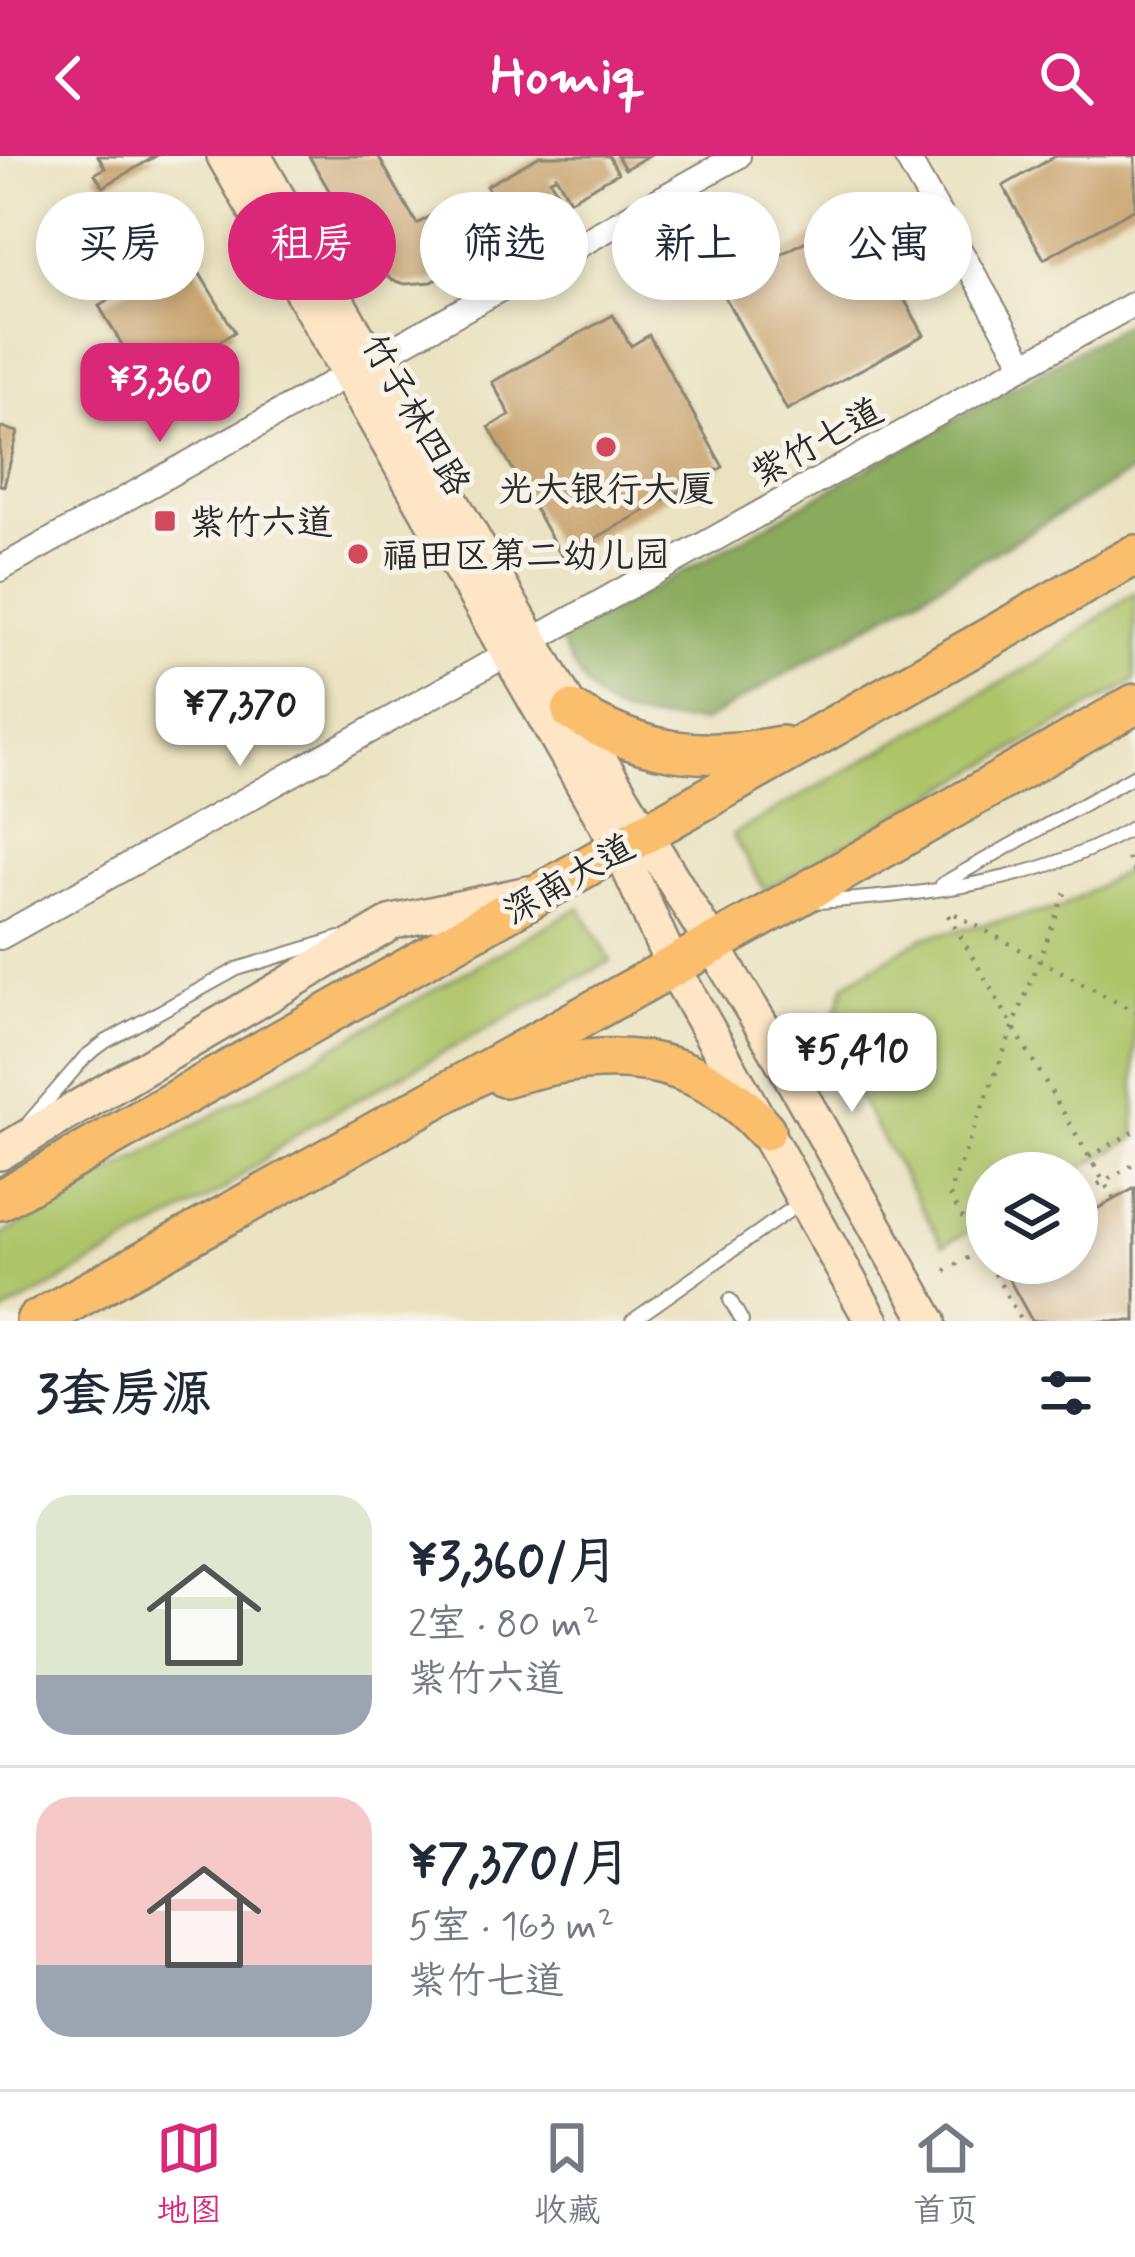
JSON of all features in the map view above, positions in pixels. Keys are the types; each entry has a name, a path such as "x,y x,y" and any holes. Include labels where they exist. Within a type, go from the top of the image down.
{"main road":[{"name":"深南大道","path":"0,1200 1135,555"},
{"path":"36,1321 673,968 1135,704"},
{"path":"572,711 628,742 653,749 717,754 806,742"},
{"path":"404,1118 524,1071 624,1059 662,1063 696,1074 725,1091 765,1130"}],"street":[{"name":"竹子林四路","path":"224,156 360,368 632,841 712,945 929,1321"},
{"name":"竹子林四路","path":"254,156 360,368"},
{"path":"0,568 738,156"},
{"path":"906,156 1025,364"},
{"name":"紫竹七道","path":"0,938 1135,303"},
{"name":"竹子林四路","path":"520,647 572,711 632,841 673,968 872,1321"},
{"path":"1094,728 1135,714"},
{"path":"2,1152 393,922 554,887"},
{"path":"57,1321 115,1277"}],"lane":[{"path":"931,891 1135,775"},
{"path":"785,904 931,891 1025,872 1083,854 1135,826"},
{"path":"632,1321 804,1200"},
{"path":"730,1300 742,1321"}],"path":[{"path":"1127,857 1135,872"},
{"path":"966,1221 949,1195 1065,893"},
{"path":"1086,1152 951,915 1135,1012"},
{"path":"1098,1152 1135,1131"},
{"path":"1098,1184 1135,1164"},
{"path":"1098,1172 1114,1199"},
{"path":"945,1271 966,1259"},
{"path":"1000,1284 1021,1321"}],"green space":[{"path":"1135,318 1135,470 703,722 650,720 614,711 600,702 574,668 560,641"},
{"path":"1135,592 1135,681 765,890 732,835 1041,660"},
{"path":"1135,865 1135,1138 1098,1159 1098,1152 966,1152 966,1232 943,1245 827,1042 845,984 924,937 1060,908"},
{"path":"580,907 611,961 305,1128 222,1191 0,1315 0,1236"}],"building":[{"path":"98,156 156,156 103,187 95,174 105,168"},
{"path":"309,156 378,156 420,222 420,283 396,281 396,192 330,192"},
{"path":"540,156 609,156 618,173 584,192 565,192 556,176 550,180 557,192 490,192 486,186"},
{"path":"617,156 648,156 625,169"},
{"path":"1056,156 1135,156 1135,208 1044,259 1003,186"},
{"path":"804,242 804,300 905,300 924,335 787,410 727,300 780,300 780,255"},
{"path":"204,281 235,332 146,385 99,306 109,300 204,300"},
{"name":"光大银行大厦","path":"613,315 631,346 649,335 723,467 562,557 489,427 510,415 492,382"},
{"path":"0,427 18,432 4,486 0,485"},
{"path":"1135,1188 1135,1321 1032,1321 1012,1284 1098,1284 1098,1208"}],"place":[{"name":"光大银行大厦","path":"606,447"},
{"name":"紫竹六道","path":"165,521"},
{"name":"福田区第二幼儿园","path":"358,554"}]}
